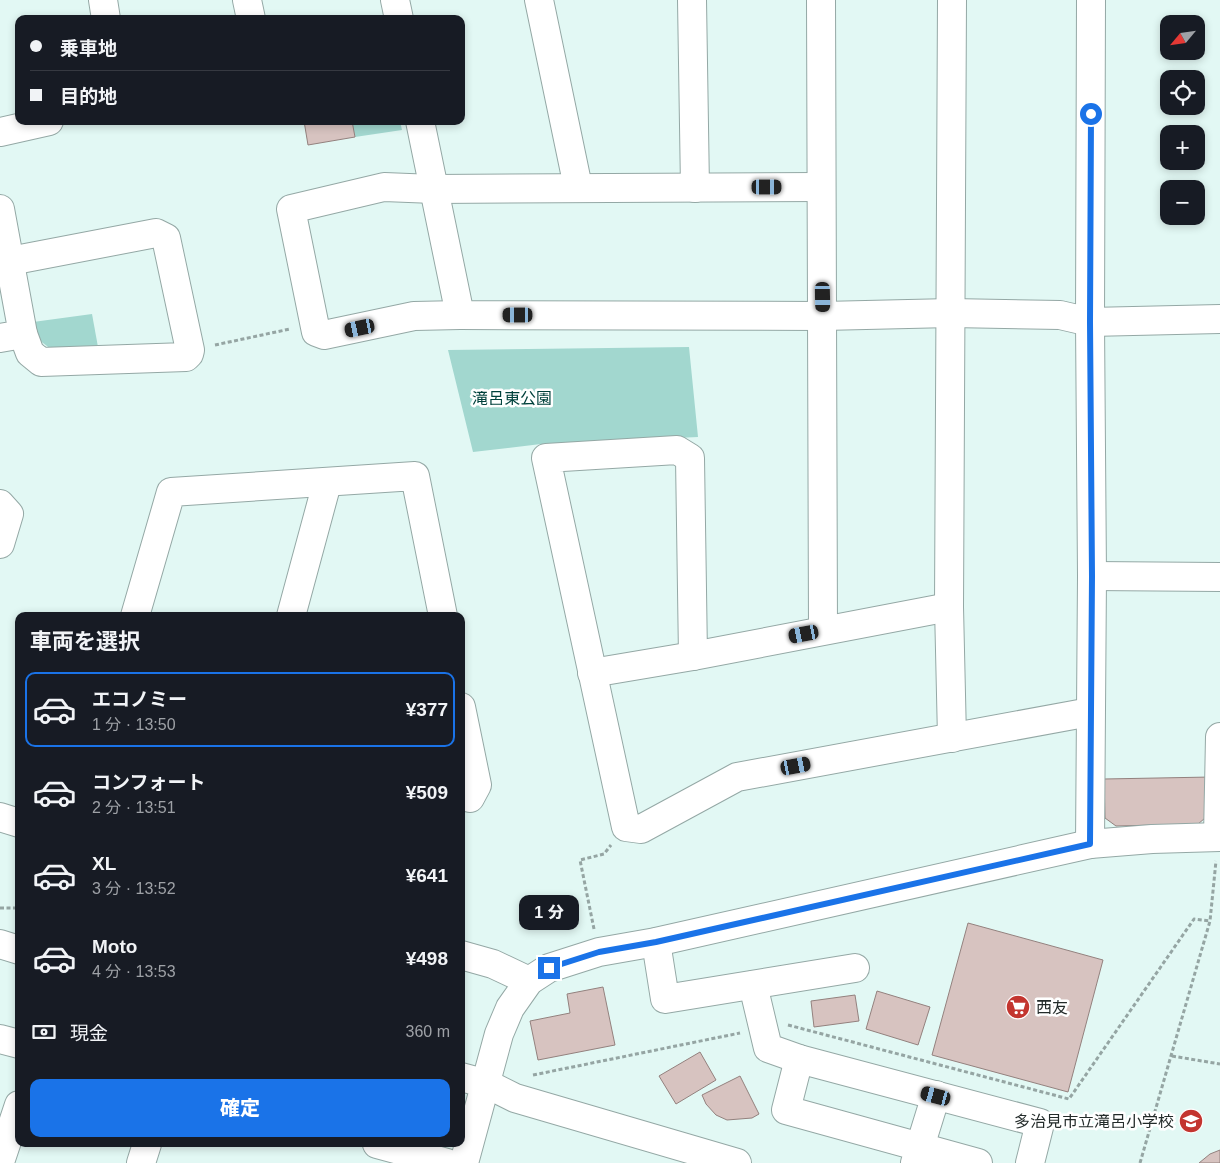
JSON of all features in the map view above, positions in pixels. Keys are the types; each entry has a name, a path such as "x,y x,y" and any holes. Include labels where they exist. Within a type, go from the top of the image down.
{"street":[{"path":"103,0 105,15"},
{"path":"247,0 250,15"},
{"path":"395,0 398,15"},
{"path":"539,0 578,187"},
{"path":"692,0 695,188"},
{"path":"821,0 823,630"},
{"path":"952,0 949,607 952,738"},
{"path":"1090,844 1092,576 1090,322 1091,0"},
{"path":"0,132 32,125"},
{"path":"421,125 460,315"},
{"path":"821,187 434,189 384,187 291,208 313,324 316,332 324,335 414,316 460,315 823,316 951,313 1060,315 1090,322 1220,319"},
{"path":"0,209 10,261 12,336 41,362 186,357 189,354 190,350 166,238 156,233 10,261"},
{"path":"693,656 690,458 685,453 677,450 546,458 626,827 641,829 737,777 1090,712"},
{"path":"136,612 171,492 414,476 442,612"},
{"path":"292,612 327,483"},
{"path":"0,504 8,514 0,544"},
{"path":"1092,576 1220,577"},
{"path":"592,673 693,656 949,607"},
{"path":"465,726 477,785 470,798 465,796"},
{"path":"464,1163 474,1080 499,1034 510,1008 529,981 549,968 599,952 656,942 1090,844 1152,839 1219,837 1220,737"},
{"path":"0,817 15,822"},
{"path":"656,942 665,1000 854,968"},
{"path":"0,944 15,949"},
{"path":"465,956 493,964 529,981"},
{"path":"754,985 768,1048 799,1059 1040,1123 1030,1163"},
{"path":"0,1039 15,1043"},
{"path":"799,1059 786,1110 917,1155 978,1163"},
{"path":"474,1080 515,1098 736,1163"},
{"path":"917,1155 936,1096"},
{"path":"0,1162 15,1117"},
{"path":"141,1163 146,1147"},
{"path":"390,1152 447,1163"}],"path":[{"path":"190,350 313,324"},
{"path":"599,952 580,860 604,854 626,827"},
{"path":"1140,1163 1210,921 1219,837"},
{"path":"0,908 15,908"},
{"path":"515,1098 521,1077 784,1024 1069,1099 1194,918 1210,921"},
{"path":"1172,1056 1220,1064"}],"green space":[{"path":"353,125 401,125 402,130 355,137"},
{"path":"92,314 98,347 52,350 38,339 33,322"},
{"name":"滝呂東公園","path":"689,347 698,437 541,444 473,452 448,350"}],"building":[{"path":"305,125 353,125 355,137 308,145"},
{"path":"1211,777 1211,813 1198,824 1116,826 1105,818 1104,779"},
{"name":"西友","path":"968,923 1103,960 1068,1092 932,1055"},
{"path":"603,987 615,1045 538,1060 530,1021 570,1013 567,994"},
{"path":"877,991 930,1007 918,1045 866,1029"},
{"path":"855,995 859,1021 814,1027 811,1001"},
{"path":"700,1052 716,1080 676,1104 659,1076"},
{"path":"740,1076 759,1114 752,1118 727,1120 716,1115 706,1104 702,1095"},
{"path":"1220,1150 1220,1163 1199,1163 1210,1154"}],"place":[{"name":"西友","path":"1018,1007"},
{"name":"多治見市立滝呂小学校","path":"1191,1121"}],"route":[{"path":"549,968 599,952 656,942 1090,844 1092,576 1091,114"}]}
